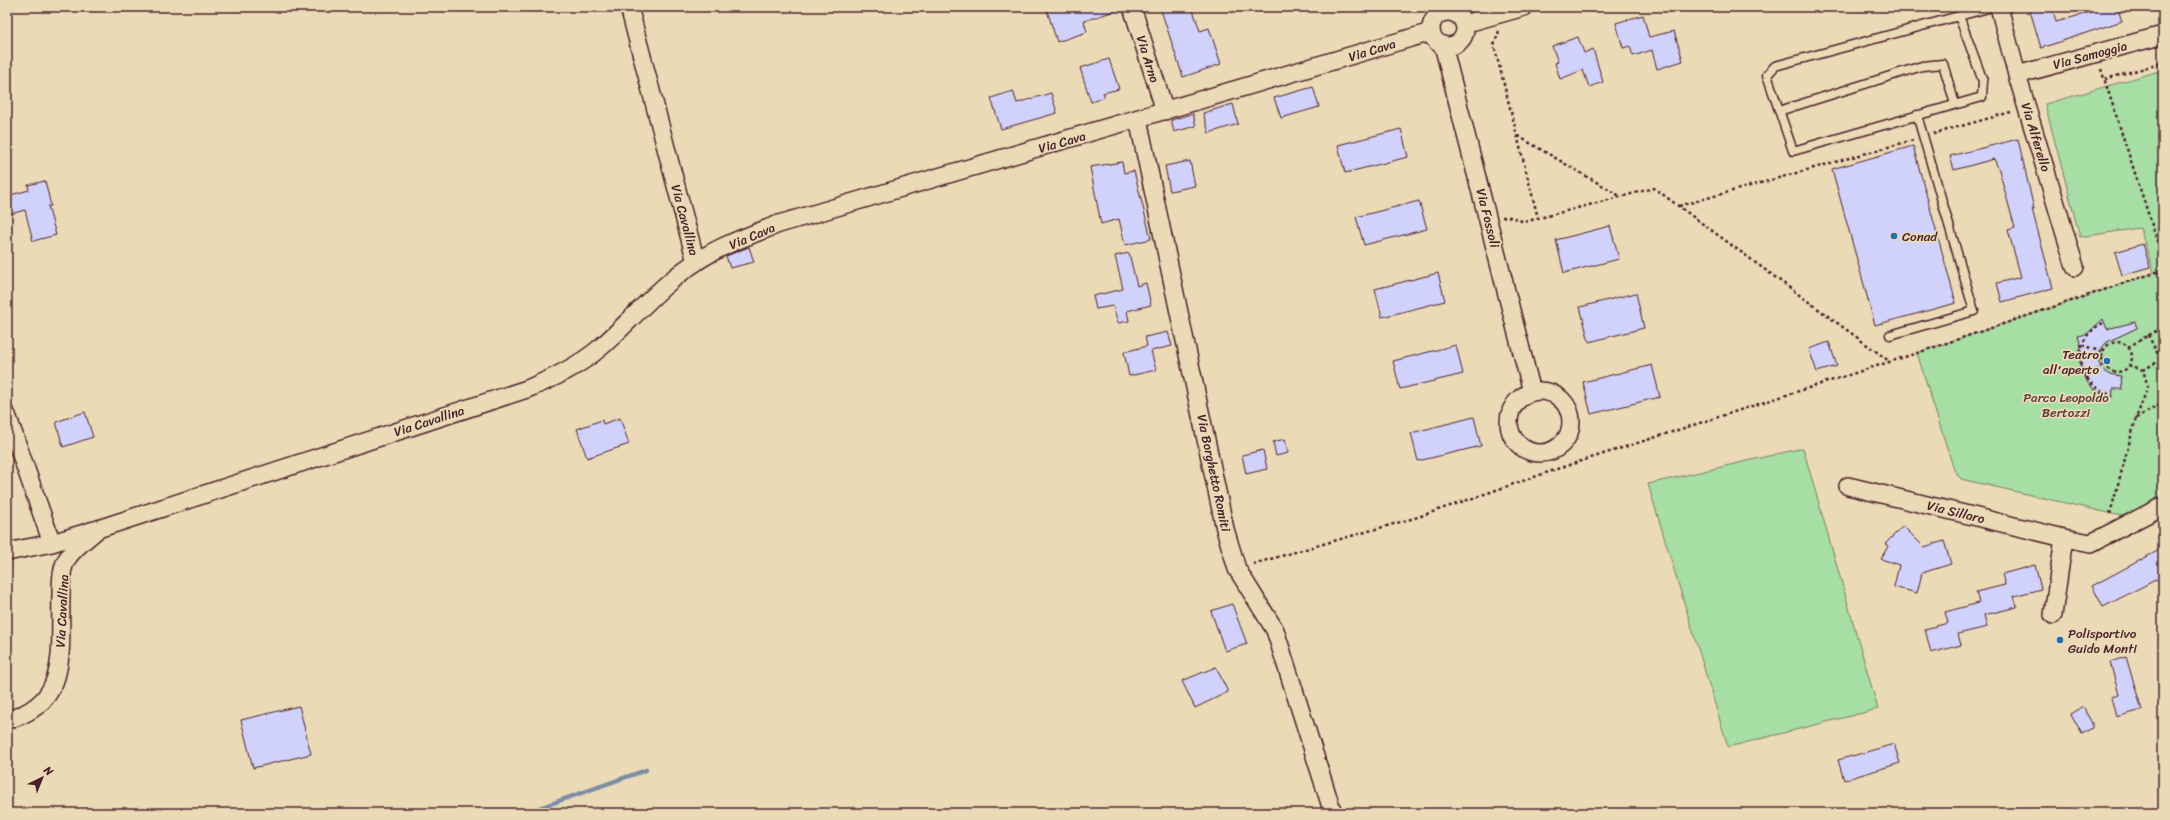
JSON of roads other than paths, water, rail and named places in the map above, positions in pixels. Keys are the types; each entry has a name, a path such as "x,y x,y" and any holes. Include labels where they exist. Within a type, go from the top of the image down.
{"street":[{"name":"Via Cavallina","path":"7,720 34,710 54,686 59,670 61,578 68,556 98,529 527,389 565,373 601,347 657,292 696,262 629,7"},
{"name":"Via Arno","path":"1132,7 1165,111"},
{"path":"1464,24 1524,7"},
{"name":"Via Alferello","path":"1999,7 2017,75 2075,267"},
{"path":"1449,12 1459,16 1464,24 1465,29 1462,39 1454,45 1444,45 1435,40 1433,19 1440,14 1449,12"},
{"name":"Via Cava","path":"696,262 743,238 779,224 1165,111 1433,19"},
{"name":"Via Samoggia","path":"2017,75 2163,35"},
{"name":"Via Fossoli","path":"1444,45 1532,392"},
{"name":"Via Borghetto Romiti","path":"1138,119 1226,529 1237,569 1275,630 1333,813"},
{"path":"7,415 52,543"},
{"name":"Via Sillaro","path":"1848,486 2064,538 2091,543 2163,506"},
{"path":"7,552 52,543 98,529"},
{"path":"2053,615 2064,538"}],"lane":[{"path":"1962,12 1983,80 1982,97 1793,151 1767,75 1775,66 1962,12 1992,7"},
{"path":"1779,111 1922,66 1943,64 1955,104"},
{"path":"1890,335 1974,311 1917,115"}],"waterway":[{"path":"525,813 646,770"}],"place":[{"name":"Conad","path":"1894,236"},
{"name":"Teatro all'aperto","path":"2107,361"},
{"name":"Polisportivo Guido Monti","path":"2060,640"}],"park label":[{"name":"Parco Leopoldo Bertozzi","path":"2066,404"}]}
